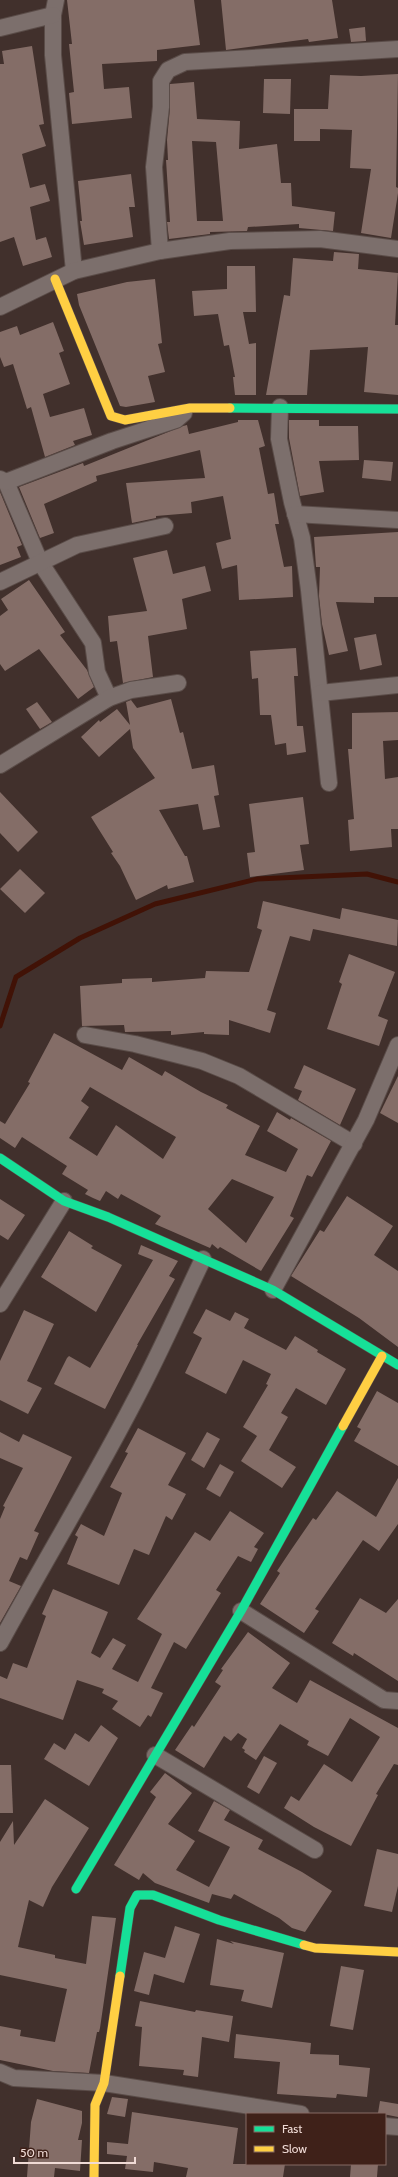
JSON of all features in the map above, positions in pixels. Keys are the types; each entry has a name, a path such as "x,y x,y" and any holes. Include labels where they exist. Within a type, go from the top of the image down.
{"street":[{"path":"0,28 55,7 53,55 74,270"},
{"path":"160,251 154,167 161,107 161,81 168,70 186,62 398,49"},
{"path":"0,307 74,270 160,251 230,241 320,239 398,249"},
{"path":"55,279 111,416 125,420 190,408 280,407 398,409"},
{"path":"280,407 280,439 305,561 329,783"},
{"path":"109,698 97,672 93,643 40,562 3,480 176,420 190,408"},
{"path":"296,514 398,520"},
{"path":"0,582 77,545 165,526"},
{"path":"0,765 109,698 131,690 178,683"},
{"path":"320,693 398,685"},
{"path":"85,1035 135,1044 202,1061 239,1076 354,1144"},
{"path":"272,1290 354,1144 366,1120 398,1045"},
{"path":"0,1158 64,1202 108,1217 272,1290 398,1365"},
{"path":"0,1304 64,1202"},
{"path":"0,1643 46,1558 87,1489 135,1401 203,1260"},
{"path":"76,1889 98,1849 241,1611 382,1356"},
{"path":"241,1611 384,1700 398,1701"},
{"path":"155,1755 315,1850"},
{"path":"94,2177 95,2104 104,2084 130,1908 137,1895 152,1895 219,1920 315,1948 398,1952"},
{"path":"0,2072 14,2078 104,2084 294,2113"},
{"path":"386,2126 398,2127"}],"building":[{"path":"67,0 194,0 200,45 157,50 157,61 102,64 104,89 129,87 132,118 72,124 69,93 74,92 69,44 72,44"},
{"path":"221,0 332,0 338,38 309,42 308,39 226,50"},
{"path":"365,27 366,41 351,42 349,29"},
{"path":"32,46 44,124 39,125 46,146 22,154 30,188 45,184 50,201 30,207 36,240 46,237 52,257 23,266 14,237 0,242 0,64 4,64 2,51"},
{"path":"398,74 396,187 398,188 398,193 391,238 361,233 371,169 350,168 352,130 320,129 320,141 294,141 294,109 328,109 330,75 361,76"},
{"path":"264,79 291,79 290,114 263,113"},
{"path":"194,82 197,119 240,121 239,149 277,144 281,183 291,183 292,206 335,212 333,231 299,228 299,224 248,227 247,231 210,232 210,234 169,239 167,222 170,222 166,160 168,160 167,140 170,108 170,84","holes":["192,141 216,142 223,221 197,221"]},
{"path":"131,174 135,207 129,207 133,237 84,245 80,221 82,221 78,181"},
{"path":"334,252 359,254 358,269 398,273 395,325 398,325 398,395 364,392 368,347 310,350 307,395 266,395 284,295 290,296 293,258 333,261"},
{"path":"227,266 255,266 256,312 243,312 249,344 256,343 256,395 235,395 233,377 235,377 229,345 224,346 218,314 194,316 192,291 227,289"},
{"path":"155,279 162,343 158,344 165,372 148,376 155,402 126,407 120,406 79,305 77,294 127,282"},
{"path":"53,322 64,351 59,353 70,384 43,394 50,417 84,408 92,435 73,441 75,445 45,457 31,407 27,409 13,364 4,367 0,357 0,332 17,326 20,335"},
{"path":"238,420 258,420 265,446 259,448 268,494 274,493 279,524 275,524 284,567 292,566 293,597 239,600 237,565 222,569 216,543 231,539 223,496 191,502 192,513 156,516 156,518 132,523 126,483 205,478 200,450 96,476 97,481 44,504 54,533 40,538 19,487 83,463 84,466 183,426 187,425 189,434 238,422"},
{"path":"289,420 319,420 319,426 358,426 359,460 319,461 324,492 300,496 289,438"},
{"path":"364,460 393,462 391,481 362,478"},
{"path":"0,492 22,545 17,547 21,557 0,565"},
{"path":"398,532 398,597 374,597 374,603 336,602 348,651 329,655 322,624 319,596 320,567 316,567 314,537"},
{"path":"167,550 173,574 205,566 211,591 182,599 187,629 148,636 153,677 123,683 117,641 110,642 108,616 147,611 133,558"},
{"path":"29,580 65,632 60,635 87,670 94,687 78,699 39,649 5,671 0,664 0,616 8,610 1,599"},
{"path":"376,634 382,665 360,670 354,638"},
{"path":"296,648 298,676 294,676 297,726 303,726 306,752 287,755 286,743 275,745 271,715 260,715 258,678 252,679 250,651"},
{"path":"171,699 180,733 183,732 192,769 214,765 219,795 214,796 220,827 203,830 198,804 159,810 185,856 187,856 194,882 168,889 167,885 136,900 120,866 111,853 113,852 91,817 155,778 133,748 130,729 99,757 81,737 99,720 100,722 117,709 130,725 126,702 131,700 137,708"},
{"path":"37,702 52,722 40,729 26,709"},
{"path":"398,712 398,740 383,741 385,779 398,777 398,829 391,829 392,847 350,851 348,820 354,819 348,749 352,749 352,713"},
{"path":"0,792 38,832 18,852 0,833"},
{"path":"303,797 309,844 300,845 304,870 250,877 247,853 255,852 249,804"},
{"path":"20,869 45,893 25,913 0,889"},
{"path":"263,901 340,919 342,908 398,920 397,946 313,929 310,941 290,936 267,1010 276,1013 270,1033 229,1020 229,1035 204,1034 204,1032 171,1035 171,1031 125,1032 124,1025 82,1026 80,986 122,983 122,979 152,978 152,982 205,978 206,971 249,972 262,930 257,928"},
{"path":"349,954 395,972 378,1016 388,1020 379,1046 327,1029 342,984 339,982"},
{"path":"54,1033 122,1070 129,1057 162,1076 165,1071 201,1092 228,1105 226,1108 260,1126 245,1155 286,1172 298,1149 267,1131 277,1112 290,1120 291,1118 331,1141 312,1177 307,1175 290,1216 294,1218 261,1271 220,1247 218,1249 212,1244 210,1248 155,1224 161,1216 121,1194 118,1199 106,1191 100,1201 85,1194 88,1190 62,1174 67,1166 22,1137 15,1148 0,1138 0,1121 5,1124 30,1083 28,1082","holes":["90,1087 176,1137 163,1159 116,1125 97,1156 69,1138 89,1107 81,1101","232,1179 274,1197 246,1243 208,1209"]},
{"path":"304,1065 356,1089 340,1125 298,1100 302,1091 294,1088"},
{"path":"398,1076 398,1123 380,1113"},
{"path":"347,1196 393,1226 374,1255 398,1271 398,1347 359,1318 291,1276 320,1230 324,1232"},
{"path":"0,1199 25,1215 8,1240 0,1235"},
{"path":"69,1231 93,1246 91,1248 122,1265 96,1312 41,1277"},
{"path":"141,1245 178,1261 169,1276 175,1279 137,1345 105,1409 54,1384 69,1356 90,1368 153,1260 138,1254"},
{"path":"206,1309 230,1321 235,1312 249,1319 244,1328 286,1350 295,1336 318,1350 317,1352 346,1369 326,1405 296,1388 281,1413 288,1417 269,1450 296,1467 282,1488 241,1461 257,1436 243,1427 268,1385 266,1384 271,1374 243,1360 226,1394 185,1373 202,1338 193,1333"},
{"path":"24,1310 54,1324 27,1381 42,1388 28,1414 0,1400 0,1361"},
{"path":"377,1391 398,1403 398,1466 354,1441 361,1429 357,1427"},
{"path":"138,1428 186,1453 168,1485 186,1494 172,1520 166,1516 149,1555 134,1549 119,1585 67,1564 78,1537 75,1535 81,1524 104,1536 122,1493 110,1487 128,1453 125,1452"},
{"path":"0,1432 19,1442 23,1434 72,1457 34,1531 39,1533 27,1560 20,1557 9,1581 21,1586 0,1623 0,1519 5,1507 3,1506 23,1468 0,1458"},
{"path":"207,1432 220,1439 204,1468 191,1460"},
{"path":"220,1464 234,1472 220,1497 206,1489"},
{"path":"398,1478 398,1524 379,1551 363,1540 315,1609 319,1611 304,1633 260,1604 280,1573 277,1571 291,1550 313,1518 316,1520 337,1491 376,1517"},
{"path":"230,1511 264,1533 254,1547 258,1549 251,1562 238,1556 216,1590 221,1593 186,1649 174,1642 151,1688 163,1693 151,1717 148,1715 140,1727 112,1709 118,1701 102,1693 104,1689 77,1680 63,1720 0,1698 0,1676 7,1679 13,1663 27,1668 46,1616 42,1614 53,1589 108,1612 91,1653 100,1658 113,1638 126,1645 112,1669 138,1682 162,1634 137,1619 195,1532 210,1541"},
{"path":"360,1598 386,1613 398,1599 398,1681 354,1653 353,1656 332,1643"},
{"path":"248,1632 290,1663 272,1688 297,1703 310,1680 398,1728 398,1765 394,1764 376,1794 378,1795 351,1846 314,1827 284,1808 291,1796 299,1801 324,1764 352,1782 380,1737 350,1718 328,1756 307,1745 309,1741 280,1724 256,1760 244,1752 245,1750 242,1748 247,1739 238,1733 231,1741 224,1736 204,1768 175,1750 192,1725 194,1727 221,1686 215,1682 223,1670 221,1669"},
{"path":"101,1725 118,1738 89,1786 44,1759 54,1743 65,1750 75,1733 89,1742"},
{"path":"264,1756 277,1763 259,1794 247,1787"},
{"path":"0,1765 11,1765 13,1813 0,1813"},
{"path":"165,1773 192,1793 168,1824 195,1841 176,1870 209,1887 230,1847 198,1831 214,1801 230,1810 224,1820 263,1840 258,1849 302,1872 332,1891 305,1932 292,1928 279,1918 234,1894 231,1899 212,1894 209,1903 155,1883 143,1873 139,1880 114,1865 156,1797 150,1792"},
{"path":"45,1799 89,1828 52,1887 43,1907 29,1900 18,1947 55,1955 55,1958 86,1964 92,1916 116,1918 100,2028 99,2032 97,2032 89,2073 53,2071 0,2060 0,2026 21,2030 20,2036 55,2042 67,1989 0,1975 0,1842 13,1821 14,1845"},
{"path":"377,1849 398,1854 398,1886 392,1912 364,1906"},
{"path":"175,1926 200,1934 184,1983 154,1974 149,1995 134,1991 144,1952 165,1958"},
{"path":"217,1939 234,1944 230,1941 284,1953 272,2008 241,2001 244,1990 210,1985"},
{"path":"341,1966 364,1970 353,2030 330,2026"},
{"path":"140,2001 195,2012 196,2010 233,2016 229,2042 202,2037 198,2077 183,2075 184,2070 139,2066 142,2027 135,2026"},
{"path":"236,2034 311,2043 310,2054 339,2055 339,2065 370,2068 367,2097 337,2094 336,2098 277,2094 280,2062 234,2058"},
{"path":"112,2097 128,2099 125,2117 107,2114"},
{"path":"37,2099 82,2111 82,2123 78,2140 82,2140 80,2171 55,2168 54,2177 27,2177 31,2122"},
{"path":"380,2101 398,2104 398,2117 386,2115 386,2113 378,2113"},
{"path":"132,2112 238,2128 233,2164 285,2165 283,2177 186,2177 188,2168 154,2162 153,2172 125,2169 127,2156 107,2154 107,2142 128,2144"},
{"path":"351,2165 378,2165 377,2177 350,2177"}],"waterway":[{"path":"0,1026 16,977 80,938 155,904 257,879 367,874 398,882"}],"traffic: fast":[{"path":"230,408 398,409"},
{"path":"0,1158 64,1201 108,1217 273,1290 398,1365"},
{"path":"76,1889 241,1611 343,1426"},
{"path":"120,1976 130,1908 137,1895 153,1895 219,1920 304,1945"}],"traffic: slow":[{"path":"55,279 111,416 125,420 190,408 230,408"},
{"path":"343,1426 382,1356"},
{"path":"304,1945 315,1948 398,1952"},
{"path":"94,2177 95,2105 104,2083 120,1976"}]}
